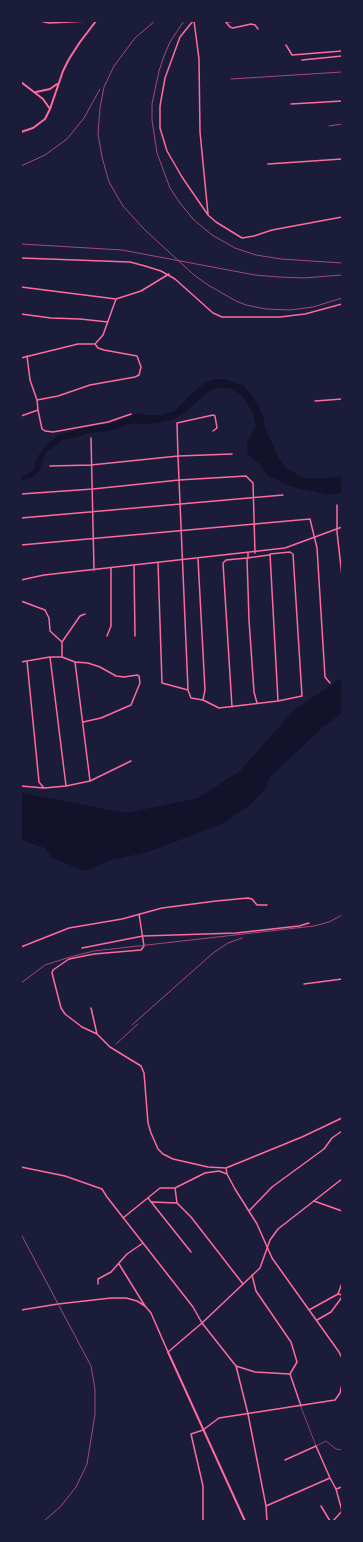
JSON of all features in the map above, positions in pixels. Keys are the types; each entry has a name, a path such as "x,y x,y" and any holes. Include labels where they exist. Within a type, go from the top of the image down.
{"main road":[{"path":"21,132 39,124 45,119 50,109 58,83 73,53 96,21"},
{"path":"21,82 36,92 50,109"},
{"path":"36,92 50,89 58,83"},
{"path":"168,1352 244,1521"}],"street":[{"path":"40,21 49,23 89,21"},
{"path":"194,21 188,26 180,37 165,78 160,106 160,128 167,151 182,177 208,215 216,222 242,238 272,230 342,218"},
{"path":"194,21 198,59 200,132 208,215"},
{"path":"226,21 236,21"},
{"path":"226,21 230,27 233,28 251,24 255,25 258,29"},
{"path":"286,45 292,55 342,51"},
{"path":"302,60 342,56"},
{"path":"291,104 342,101"},
{"path":"268,164 342,158"},
{"path":"21,258 130,262 169,274 183,284 217,316 229,318 280,317 305,314 342,304"},
{"path":"21,287 116,299 141,291 169,274"},
{"path":"21,358 78,344 95,344 103,335 116,299"},
{"path":"21,314 43,318 80,319 108,322"},
{"path":"37,400 58,396 90,385 139,375 141,366 137,356 96,348 95,344"},
{"path":"27,356 30,380 37,400 42,429 45,431 53,432 108,422 130,414"},
{"path":"316,401 342,399"},
{"path":"21,416 38,410"},
{"path":"213,431 217,428 215,416 213,415 177,423 188,690 191,698 203,700 219,708 232,707 278,701 302,696 293,555 290,552 270,554 226,560 223,563 232,707"},
{"path":"91,438 94,570"},
{"path":"50,466 178,456 232,454"},
{"path":"21,494 93,489 180,480 246,476 253,483 255,553"},
{"path":"21,518 283,495"},
{"path":"337,505 342,576"},
{"path":"21,546 93,538 310,519 317,548 325,676 330,682"},
{"path":"21,580 44,575 255,553 285,548 342,527"},
{"path":"248,553 249,620 254,692 257,703"},
{"path":"270,554 278,701"},
{"path":"198,559 205,690 203,700"},
{"path":"158,563 162,683 188,690"},
{"path":"134,566 134,636"},
{"path":"107,636 111,626 111,568"},
{"path":"21,601 45,610 49,618 50,631 62,642"},
{"path":"62,657 62,642 80,616 85,614"},
{"path":"50,657 66,786"},
{"path":"21,662 50,657 62,657 75,662 88,663 100,667 116,676 139,676 140,683 131,705 102,718 83,722"},
{"path":"27,661 40,782 44,788"},
{"path":"75,662 90,781"},
{"path":"21,786 44,788 66,786 90,781 131,761"},
{"path":"21,947 69,928 122,919 162,908 242,899 252,899 257,905 267,905"},
{"path":"139,914 144,946 142,950 94,954 69,959 52,972 58,999 65,1014 97,1034 110,1047 141,1066 144,1073 148,1123 154,1141 163,1154 173,1159 192,1164 226,1168 302,1137 341,1118 342,1122"},
{"path":"82,948 143,936 236,933 299,926 309,923"},
{"path":"304,984 342,980"},
{"path":"91,1008 97,1034"},
{"path":"249,1211 272,1187 324,1149 332,1138 342,1131"},
{"path":"21,1167 65,1176 102,1189 236,1366 248,1414 266,1506 267,1521"},
{"path":"226,1168 227,1174 257,1224 272,1258 317,1320 342,1358"},
{"path":"123,1218 160,1188 175,1188 205,1173 219,1171 227,1174"},
{"path":"119,1264 151,1313 168,1352 202,1323 260,1268 268,1250 270,1240 278,1229 342,1179"},
{"path":"175,1188 177,1203 191,1217 243,1284"},
{"path":"148,1198 191,1252"},
{"path":"151,1201 177,1203"},
{"path":"314,1201 342,1211"},
{"path":"98,1284 98,1279 111,1272 127,1254 143,1243"},
{"path":"252,1275 256,1291 290,1342 297,1362 290,1374 301,1406"},
{"path":"309,1310 338,1294 342,1283"},
{"path":"317,1320 331,1312 342,1296 338,1294"},
{"path":"21,1310 58,1304 126,1298 137,1301 145,1306"},
{"path":"236,1366 255,1372 290,1374"},
{"path":"203,1521 203,1486 191,1434 203,1430 219,1418 335,1400 340,1393 342,1384"},
{"path":"285,1460 316,1446 336,1489 342,1510 331,1521 321,1506"},
{"path":"266,1506 330,1478"},
{"path":"336,1489 342,1487"}],"lane":[{"path":"301,1406 316,1446 326,1441 336,1449 342,1450"}],"shaded area":[{"path":"216,379 228,380 244,386 255,399 263,416 265,428 279,459 286,468 303,478 327,478 342,476 342,492 330,495 302,489 290,486 267,475 261,465 248,455 247,442 256,427 253,413 242,395 229,388 216,388 208,392 184,413 174,419 157,423 134,423 109,431 88,433 63,440 45,453 39,472 31,478 21,480 21,475 25,475 34,470 36,459 44,448 58,435 97,425 111,424 141,413 146,415 160,415 175,411 192,393 207,381"},
{"path":"342,678 342,713 322,728 270,777 265,789 251,804 224,823 148,852 111,860 85,871 51,857 45,848 21,840 21,793 127,813 198,798 240,771 294,710"}],"railway":[{"path":"155,21 135,38 114,66 104,87 100,108 98,134 102,157 109,182 123,206 145,230 194,275 236,301 246,305 266,309 290,310 313,307 342,298"},
{"path":"184,21 170,42 164,56 159,71 152,104 152,120 157,153 170,188 194,220 212,235 235,248 256,255 281,259 342,263"},
{"path":"231,79 342,72"},
{"path":"21,166 45,155 67,139 84,118 100,89"},
{"path":"329,126 342,124"},
{"path":"21,244 122,250 255,275 303,278 342,275"},
{"path":"21,983 45,965 94,951 314,926 329,922 342,915"},
{"path":"132,1025 213,953 228,943 242,938"},
{"path":"116,1044 138,1024"},
{"path":"21,1234 91,1366 95,1389 95,1414 87,1464 76,1487 61,1506 44,1521"}]}
